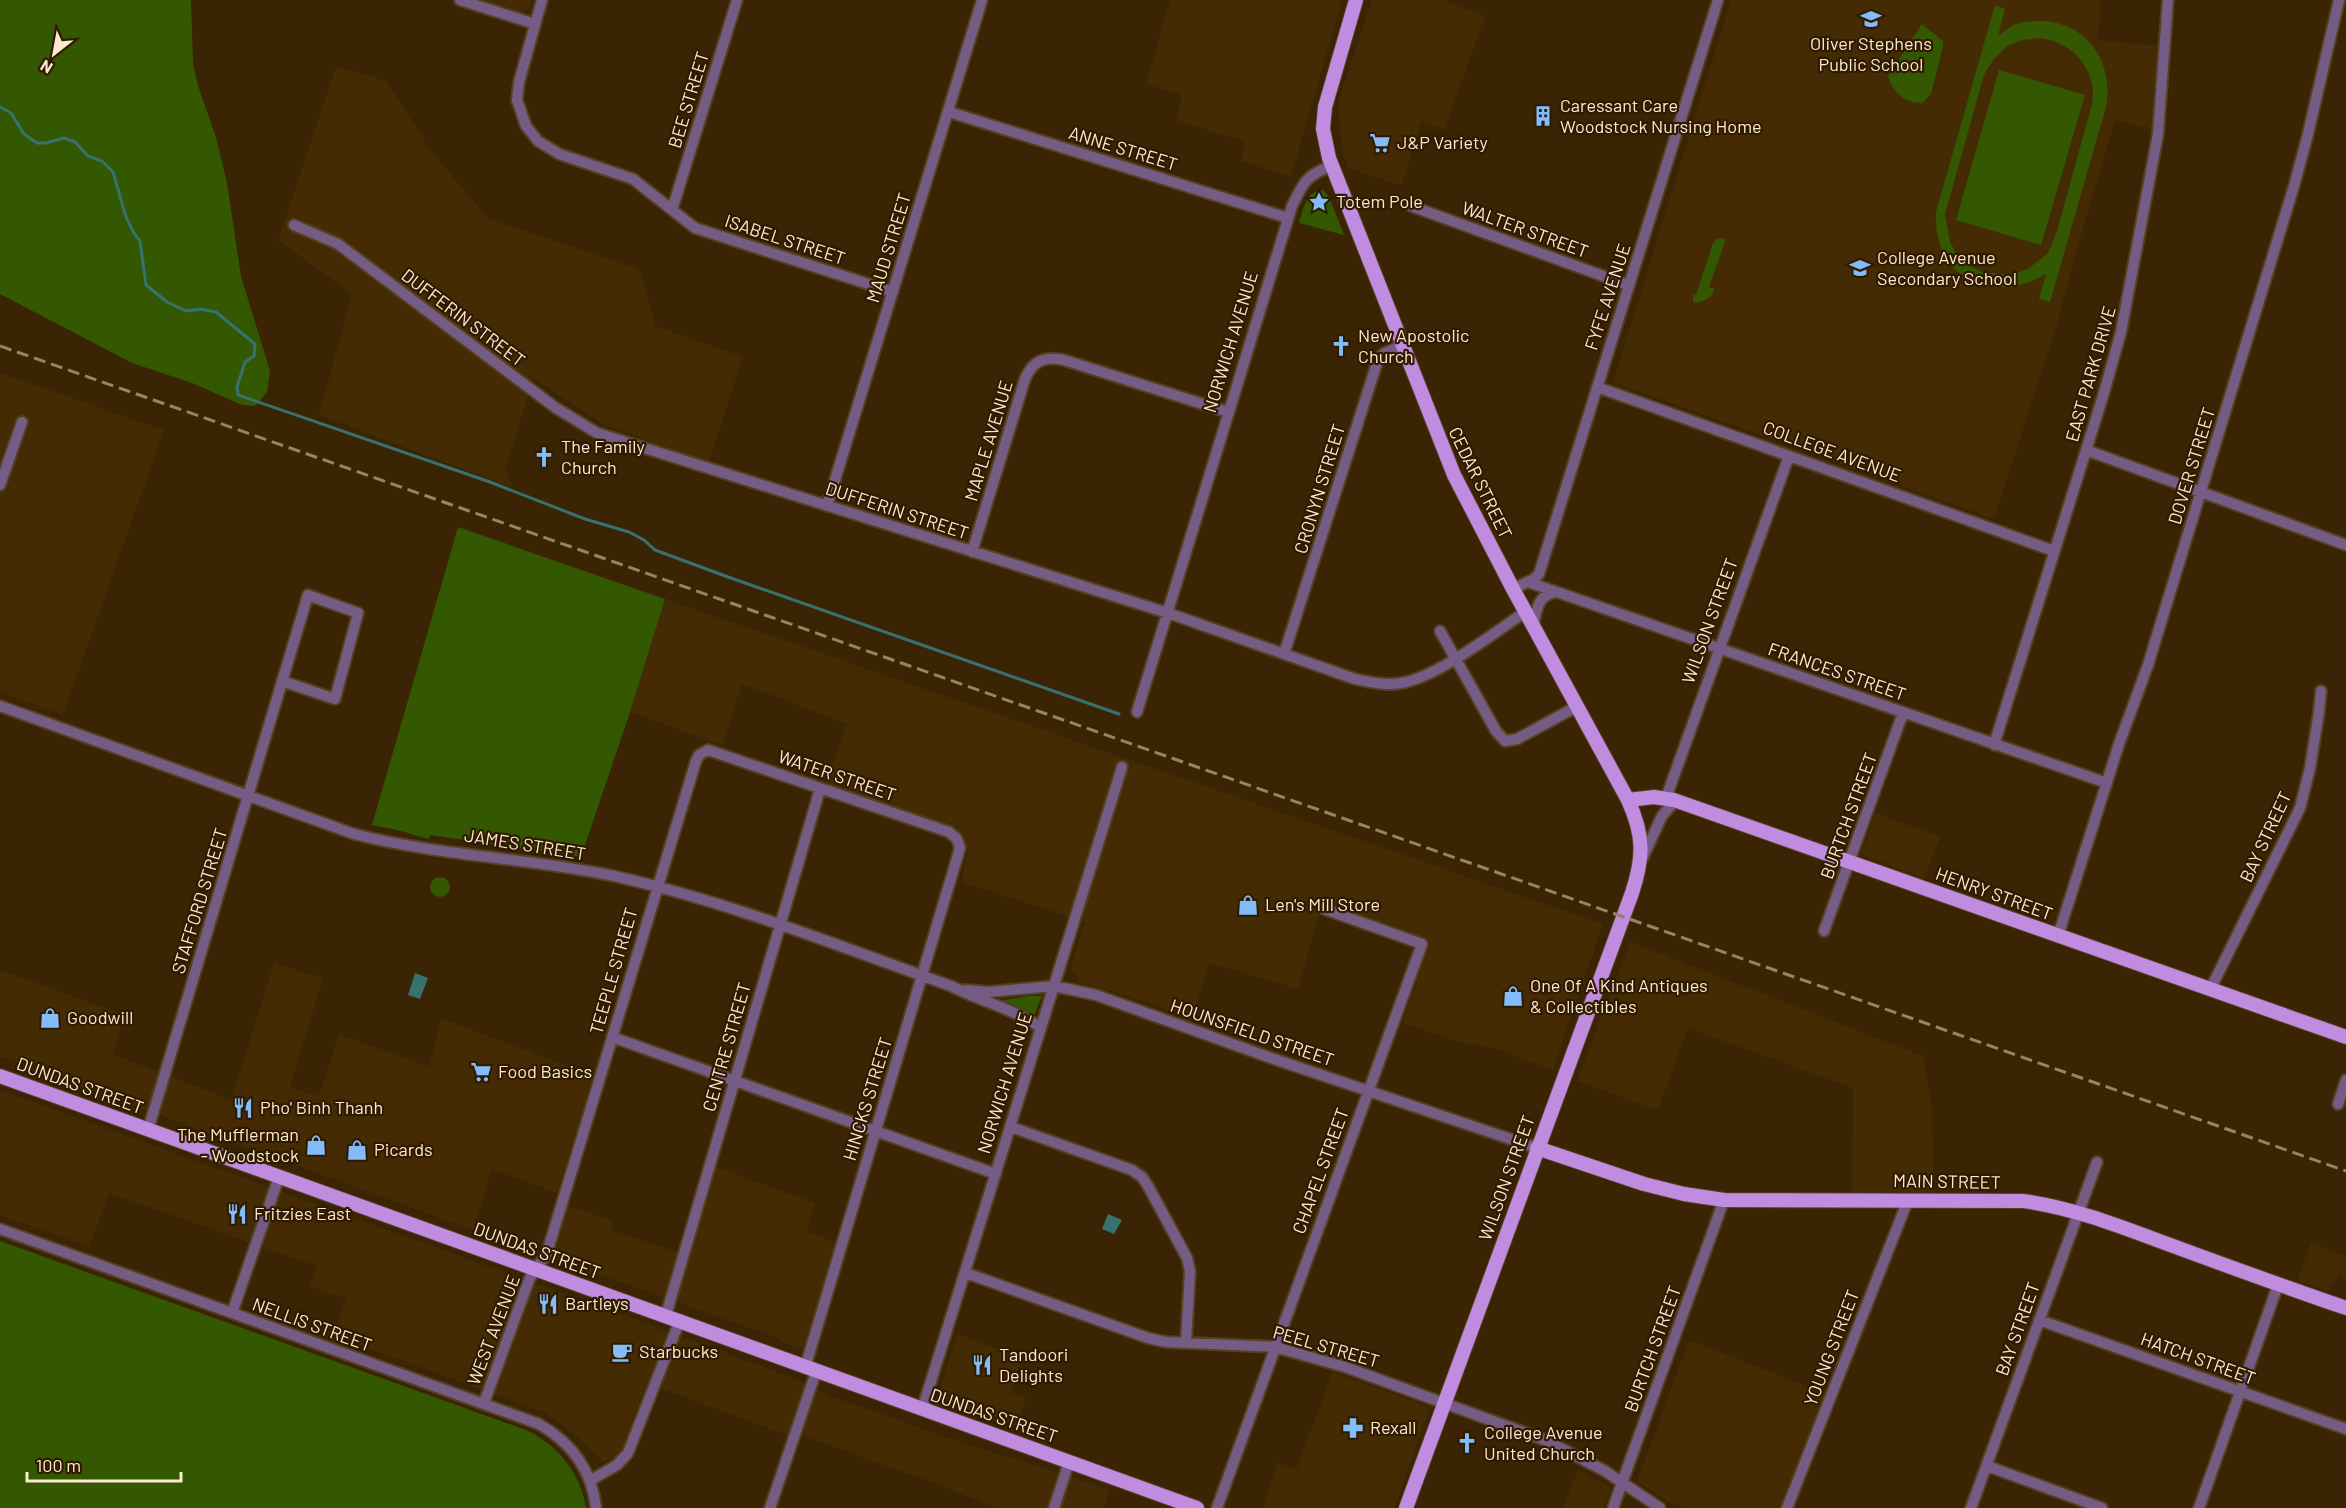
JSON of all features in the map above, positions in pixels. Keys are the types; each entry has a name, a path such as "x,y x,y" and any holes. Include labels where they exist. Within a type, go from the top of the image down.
{"main road":[{"path":"1332,166 1324,136 1324,107 1356,0"},
{"name":"CEDAR STREET","path":"1332,166 1454,475 1525,612 1628,800"},
{"name":"HENRY STREET","path":"1628,800 1652,797 1670,800 1850,861 2346,1037"},
{"name":"WILSON STREET","path":"1406,1508 1598,987 1641,860 1640,830 1628,800"},
{"name":"DUNDAS STREET","path":"0,1076 1197,1508"},
{"name":"MAIN STREET","path":"1537,1148 1644,1184 1684,1194 1724,1200 2023,1201 2078,1213 2346,1308"}],"street":[{"path":"460,0 535,24"},
{"name":"ISABEL STREET","path":"542,0 517,94 518,106 526,126 538,141 553,151 633,179 690,225 701,230 893,292"},
{"name":"BEE STREET","path":"672,210 737,0"},
{"name":"MAUD STREET","path":"827,506 982,0"},
{"name":"FYFE AVENUE","path":"1528,582 1539,574 1718,0"},
{"name":"EAST PARK DRIVE","path":"1994,745 2118,344 2136,259 2158,131 2168,0"},
{"name":"DOVER STREET","path":"2058,936 2148,665 2297,176 2339,0"},
{"name":"ANNE STREET","path":"949,112 1288,218"},
{"name":"NORWICH AVENUE","path":"1137,712 1288,218 1296,196 1305,182 1315,171 1332,166"},
{"name":"WALTER STREET","path":"1411,206 1628,285"},
{"name":"DUFFERIN STREET","path":"294,225 338,244 556,408 584,426 612,439 1168,613 1355,679 1383,684 1415,680 1455,658 1525,612"},
{"name":"CRONYN STREET","path":"1284,654 1377,363 1383,354 1402,345"},
{"name":"MAPLE AVENUE","path":"972,552 1025,379 1029,369 1040,360 1053,357 1064,360 1228,412"},
{"name":"COLLEGE AVENUE","path":"1597,387 2054,551"},
{"path":"0,485 22,422"},
{"path":"2086,450 2346,545"},
{"name":"WILSON STREET","path":"1641,860 1670,800 1719,649 1789,456"},
{"path":"1513,589 1528,582"},
{"name":"FRANCES STREET","path":"1528,582 2107,783"},
{"path":"1533,626 1539,602 1546,594 1556,592"},
{"name":"STAFFORD STREET","path":"148,1130 249,796 282,681 308,595 358,613 335,699 282,681"},
{"path":"1440,631 1496,730 1505,741 1517,740 1578,706"},
{"name":"BAY STREET","path":"2211,988 2300,808 2310,768 2321,691"},
{"name":"JAMES STREET","path":"0,706 308,819 372,839 585,870 719,904 923,976 1028,1019 1041,1028"},
{"name":"BURTCH STREET","path":"1824,931 1903,713"},
{"name":"WATER STREET","path":"704,752 708,750 722,754 949,832 957,839"},
{"name":"TEEPLE STREET","path":"535,1269 546,1256 696,761 704,752"},
{"name":"NORWICH AVENUE","path":"921,1410 966,1273 1122,767"},
{"name":"CENTRE STREET","path":"666,1315 820,789"},
{"name":"HINCKS STREET","path":"770,1508 875,1132 958,858 960,848 957,839"},
{"name":"CHAPEL STREET","path":"1217,1508 1422,944 1324,909"},
{"name":"HOUNSFIELD STREET","path":"951,987 989,992 1054,986 1103,997 1271,1058 1537,1148"},
{"path":"612,1037 996,1174"},
{"path":"2338,1104 2346,1080"},
{"path":"1011,1127 1132,1170 1142,1177 1186,1258 1190,1271 1186,1342"},
{"name":"BAY STREET","path":"1971,1508 2097,1162"},
{"path":"232,1313 279,1177"},
{"name":"BURTCH STREET","path":"1613,1508 1724,1200"},
{"name":"YOUNG STREET","path":"1787,1508 1908,1200"},
{"name":"NELLIS STREET","path":"0,1229 539,1424 557,1435 576,1455 591,1480"},
{"name":"WEST AVENUE","path":"484,1403 535,1269"},
{"name":"PEEL STREET","path":"966,1273 1135,1334 1166,1342 1275,1347 1345,1367 1545,1440 1602,1469 1660,1508"},
{"path":"2199,1508 2278,1285"},
{"path":"596,1508 591,1480 617,1465 628,1453 680,1320"},
{"name":"HATCH STREET","path":"2039,1320 2346,1429"},
{"path":"1054,1508 1069,1462"},
{"path":"1987,1466 2102,1508"}],"shaded area":[{"path":"481,0 533,0 529,9 519,12"},
{"path":"1170,0 1342,0 1291,177 1241,161 1246,142 1176,120 1182,95 1146,84"},
{"path":"1372,0 1447,0 1447,2 1485,16 1445,129 1422,121 1402,184 1348,168 1342,152 1338,102"},
{"name":"College Avenue Secondary School","path":"1731,0 2101,0 2098,40 2158,46 2152,128 2115,121 2055,331 1994,519 1613,382"},
{"path":"336,66 386,81 432,152 489,219 639,269 656,326 743,357 709,462 604,425 534,378 505,469 513,488 319,415 352,294 278,240"},
{"path":"0,373 164,430 63,715 0,692"},
{"path":"665,599 1603,924 1553,1070 1493,1048 1452,1040 1403,1023 1430,941 1322,903 1298,989 1209,963 1192,1019 1144,1001 1078,982 1078,977 1072,971 1072,963 1085,922 961,882 968,852 962,836 953,829 825,784 847,724 742,684 722,745 630,712"},
{"path":"1876,813 1940,837 1924,878 1864,856 1862,851"},
{"path":"1630,942 1923,1056 1932,1108 1934,1192 1852,1192 1853,1088 1688,1028 1658,1110 1577,1081"},
{"path":"274,963 323,978 290,1088 319,1096 339,1034 429,1067 441,1018 593,1076 557,1193 492,1169 473,1230 0,1057 0,970 125,1015 113,1054 231,1100"},
{"path":"0,1090 656,1327 798,1380 831,1396 943,1436 1110,1490 1104,1508 995,1508 945,1487 804,1436 786,1435 647,1383 621,1451 616,1457 604,1462 567,1428 543,1412 333,1335 346,1299 310,1286 316,1266 109,1193 89,1247 0,1215"},
{"path":"716,1167 815,1203 807,1232 836,1242 803,1346 798,1348 772,1336 556,1259 555,1253 568,1206 613,1221 611,1230 690,1256"},
{"path":"2311,1243 2346,1256 2346,1278 2339,1275 2336,1282 2333,1281 2329,1292 2297,1280"},
{"path":"957,1334 1022,1358 1010,1392 1026,1398 1015,1428 949,1405 942,1398 940,1390"},
{"path":"1689,1340 1825,1393 1779,1508 1683,1508 1672,1504 1637,1481"},
{"path":"1333,1372 1424,1405 1428,1409 1429,1412 1394,1508 1262,1508 1278,1463 1296,1469"},
{"path":"1578,1470 1609,1486 1610,1490 1604,1508 1563,1508"}],"green space":[{"path":"0,0 191,0 193,63 198,86 216,137 227,183 241,276 270,371 267,392 255,406 242,405 192,383 132,363 0,294"},
{"path":"1995,5 2005,9 1998,36 2011,26 2029,22 2045,21 2075,30 2086,39 2102,62 2108,91 2106,107 2050,302 2039,299 2046,274 2026,283 2006,287 1987,286 1970,280 1955,269 1944,254 1937,235 1936,212","holes":["2040,38 2063,45 2081,60 2087,69 2093,92 2092,104 2057,231 2048,253 2028,269 2010,275 1982,272 1959,258 1950,242 1945,214 1984,75 1993,60 2006,47 2022,40"]},
{"path":"1922,24 1943,41 1943,46 1931,94 1922,103 1900,96 1888,76"},
{"path":"1999,70 2085,95 2041,245 1956,220"},
{"path":"1323,190 1329,197 1344,235 1299,223 1309,197"},
{"path":"1718,238 1726,239 1709,287 1715,289 1706,299 1693,302 1693,294 1696,295 1713,243"},
{"path":"458,527 665,599 581,857 430,835 429,839 372,825"},
{"path":"440,877 447,880 450,887 447,894 440,897 433,894 430,887 433,880"},
{"path":"1042,996 1033,1018 997,1001"},
{"path":"0,1241 526,1430 548,1443 566,1461 579,1483 586,1508 0,1508"}],"water":[{"path":"415,973 428,978 420,999 408,995"},
{"path":"1108,1214 1122,1220 1114,1234 1102,1229"}],"waterway":[{"path":"0,107 11,113 24,134 37,143 64,138 75,142 88,156 102,161 113,172 126,217 140,241 146,285 167,302 186,311 201,309 216,312 255,344 254,356 245,362 237,387 238,395 490,482 585,519 629,532 644,540 655,550 1119,714"}],"railway":[{"path":"0,346 2346,1171"}],"place":[{"name":"Oliver Stephens Public School","path":"1871,19"},
{"name":"Caressant Care Woodstock Nursing Home","path":"1543,116"},
{"name":"J&P Variety","path":"1380,143"},
{"name":"Totem Pole","path":"1319,202"},
{"name":"College Avenue Secondary School","path":"1860,268"},
{"name":"New Apostolic Church","path":"1341,346"},
{"name":"The Family Church","path":"544,457"},
{"name":"Len's Mill Store","path":"1248,905"},
{"name":"One Of A Kind Antiques & Collectibles","path":"1513,996"},
{"name":"Goodwill","path":"50,1018"},
{"name":"Food Basics","path":"481,1072"},
{"name":"Pho' Binh Thanh","path":"243,1108"},
{"name":"The Mufflerman - Woodstock","path":"316,1145"},
{"name":"Picards","path":"357,1150"},
{"name":"Fritzies East","path":"237,1214"},
{"name":"Bartleys","path":"548,1304"},
{"name":"Starbucks","path":"622,1352"},
{"name":"Tandoori Delights","path":"982,1365"},
{"name":"Rexall","path":"1353,1428"},
{"name":"College Avenue United Church","path":"1467,1443"}]}
